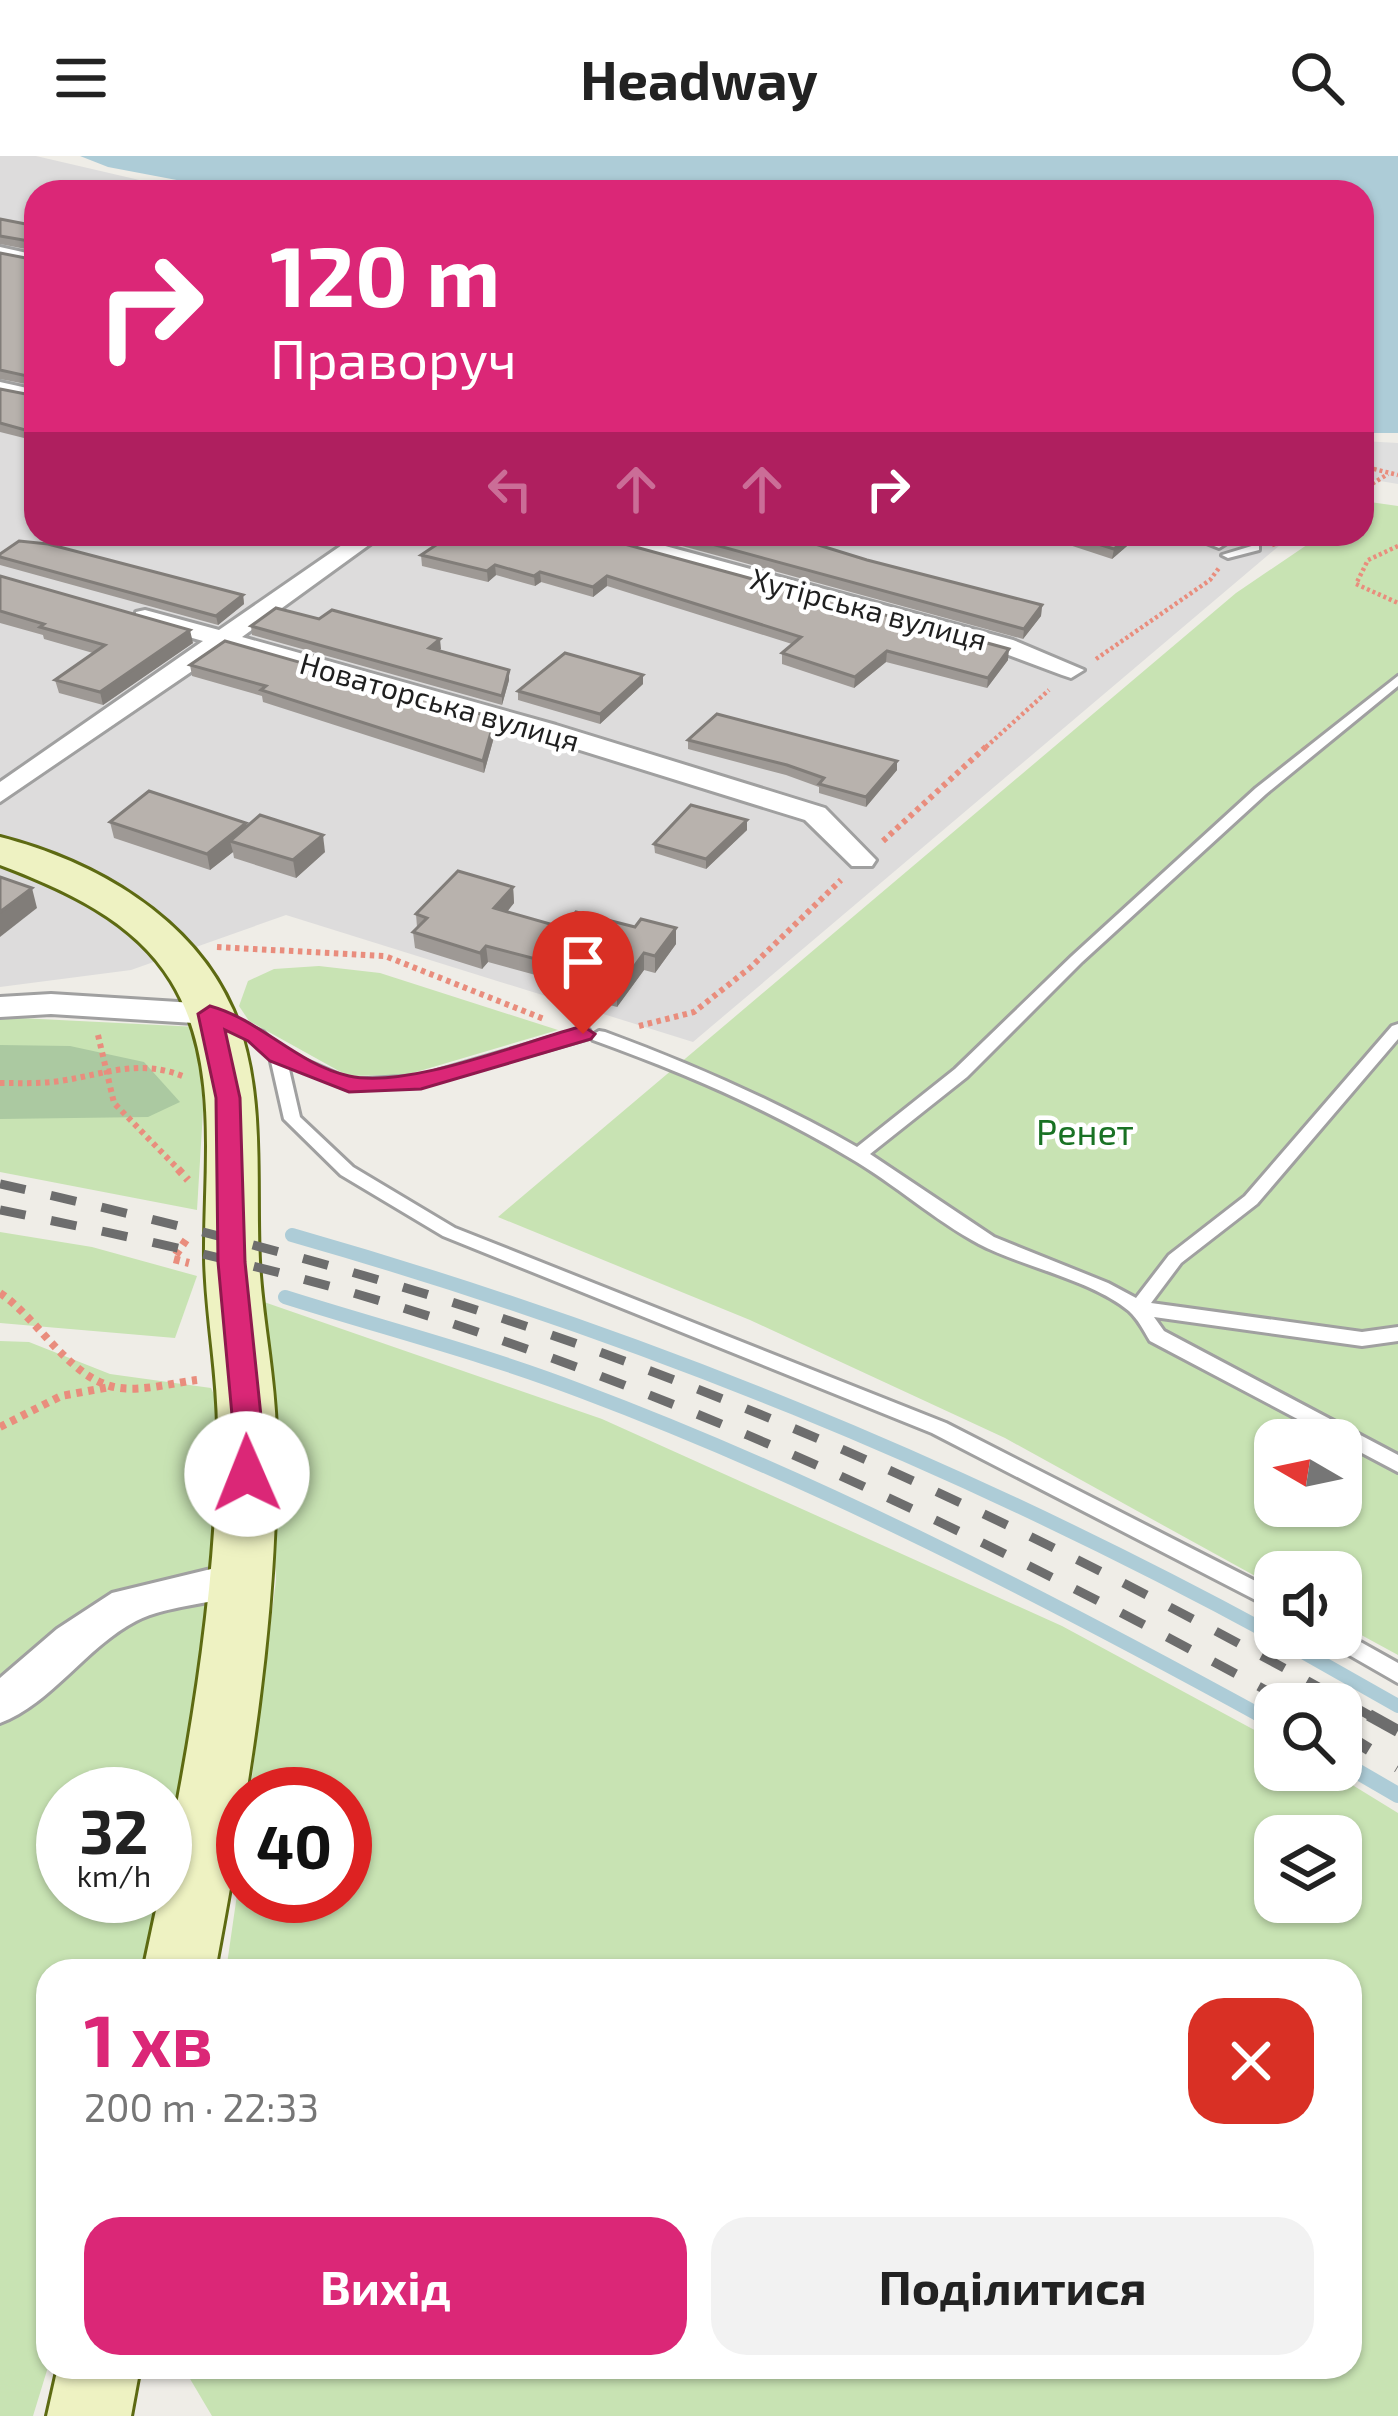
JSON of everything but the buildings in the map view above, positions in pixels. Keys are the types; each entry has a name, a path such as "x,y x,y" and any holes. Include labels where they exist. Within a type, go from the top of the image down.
{"street":[{"path":"0,794 356,546"},
{"name":"Хутірська вулиця","path":"639,546 1004,645 1071,670"},
{"path":"1220,546 1224,548"},
{"name":"Новаторська вулиця","path":"110,608 547,731 815,814 862,860"},
{"path":"0,850 82,880 147,922 194,980 210,1014 228,1098 247,1426 240,1579 208,1829 181,1959"},
{"path":"0,1006 210,1014"},
{"path":"0,1704 72,1642 127,1605 240,1579"},
{"path":"89,2416 97,2379"}],"lane":[{"path":"1224,548 1255,548"},
{"path":"857,1154 961,1073 1077,959 1262,791 1398,680"},
{"path":"210,1014 257,1036 278,1055 349,1084 421,1081 591,1035 683,1065 857,1154 987,1240 1108,1288 1138,1308 1157,1336 1398,1464"},
{"path":"1138,1308 1175,1259 1250,1200 1398,1029"},
{"path":"278,1055 292,1119 347,1171 449,1232 939,1428 1254,1590"},
{"path":"1138,1308 1362,1339 1396,1336"},
{"path":"1362,1653 1398,1674"}],"path":[{"path":"1374,469 1398,475"},
{"path":"1374,482 1389,473"},
{"path":"1398,546 1368,560 1356,584 1398,603"},
{"path":"168,946 385,956 591,1035 694,1012 751,967 1071,670 1111,651 1210,580 1224,548"},
{"path":"91,1006 114,1103 191,1183"},
{"path":"0,1083 51,1083 104,1068 163,1066 228,1098"},
{"path":"196,1227 173,1258 203,1266"},
{"path":"0,1293 20,1304 79,1367 112,1387"},
{"path":"0,1427 61,1396 112,1387 241,1379"}],"shaded area":[{"path":"0,156 36,156 139,180 24,180 24,546 1279,546 693,1042 286,915 131,970 0,987"},
{"path":"1374,442 1398,443 1398,484 1374,480"}],"green space":[{"name":"Ренет","path":"1374,503 1398,506 1398,1655 1362,1635 1362,1551 1254,1551 1254,1575 1005,1438 750,1320 498,1217 1236,593 1305,546 1374,546"},
{"path":"319,966 380,973 558,1030 406,1075 348,1076 249,1021 239,1006 248,981 274,969"},
{"path":"0,1017 198,1027 203,1111 197,1210 0,1172"},
{"path":"0,1045 70,1046 144,1062 180,1102 148,1117 0,1119"},
{"path":"0,1232 92,1247 197,1276 175,1338 0,1323"},
{"path":"264,1302 602,1419 1062,1626 1254,1730 1254,1791 1362,1791 1398,1813 1398,2416 212,2416 190,2379 1362,2379 1362,1959 228,1959 233,1923 372,1923 372,1767 253,1767 276,1580 271,1353"},
{"path":"0,1341 29,1342 110,1374 211,1388 231,1434 189,1767 36,1767 36,1923 170,1923 165,1959 36,1959 36,2379 44,2379 33,2416 0,2416"}],"water":[{"path":"80,156 1398,156 1398,433 1374,433 1374,180 177,180 108,167"}],"waterway":[{"path":"292,1235 547,1315 795,1408 1036,1515 1254,1625"},
{"path":"285,1297 545,1378 757,1463 1014,1585 1254,1712"},
{"path":"1315,1659 1398,1706"},
{"path":"1362,1774 1398,1795"}],"railway":[{"path":"0,1184 341,1269 651,1371 968,1506 1173,1608 1374,1718"},
{"path":"0,1210 336,1288 584,1370 825,1469 943,1524 1254,1684"},
{"path":"1369,1715 1398,1731"},
{"path":"1362,1745 1398,1767"}],"route":[{"path":"247,1474 232,1262 228,1098 210,1014 257,1036 278,1055 349,1084 421,1081 583,1034"}]}
